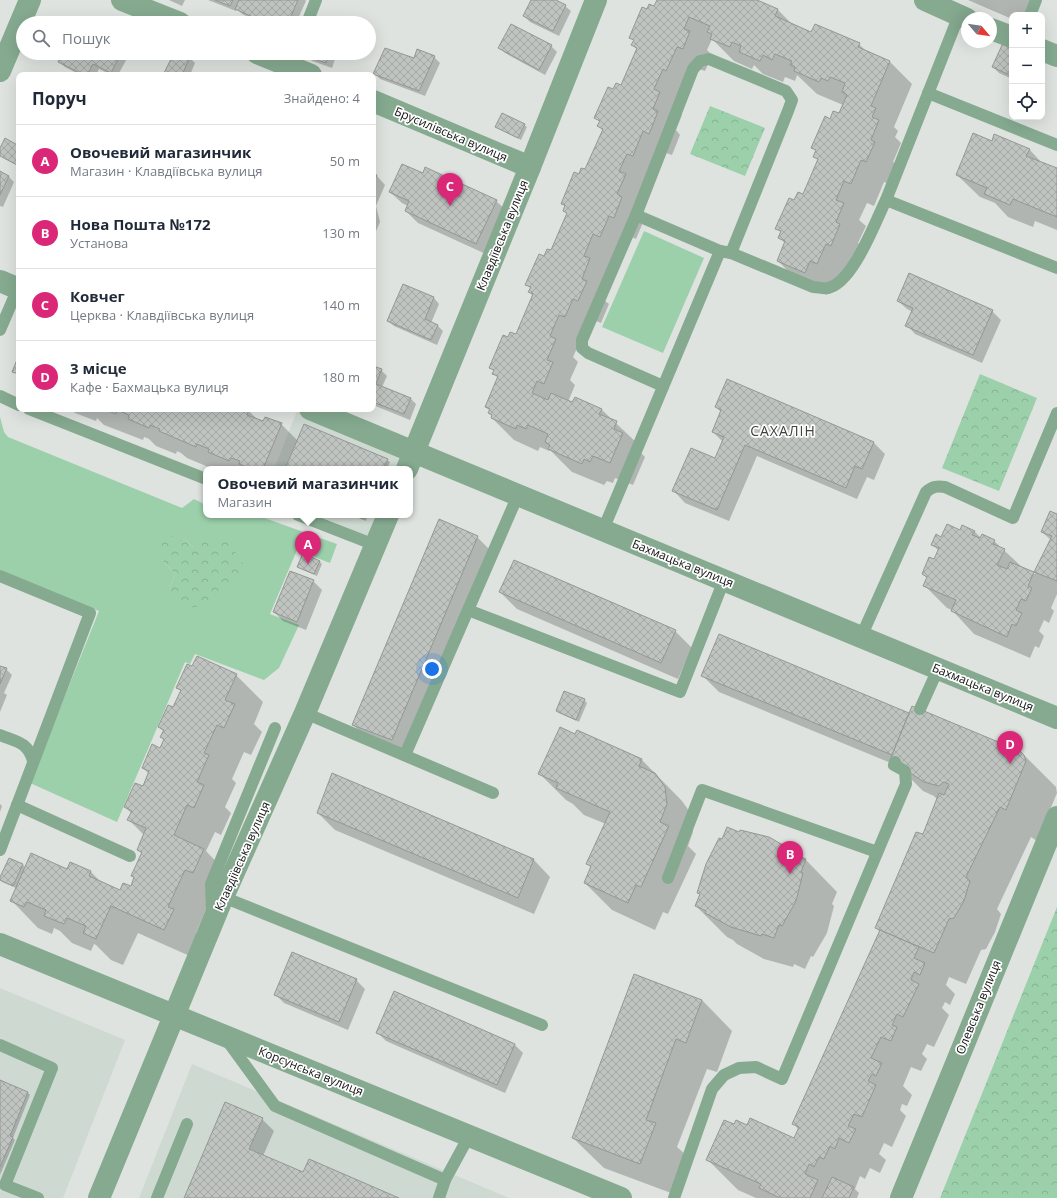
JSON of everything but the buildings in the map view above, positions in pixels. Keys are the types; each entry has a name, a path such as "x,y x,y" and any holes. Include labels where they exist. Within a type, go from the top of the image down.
{"street":[{"path":"23,16 30,0"},
{"path":"122,0 162,16"},
{"name":"Клавдіївська вулиця","path":"410,461 530,167 596,0"},
{"path":"925,0 961,16"},
{"path":"997,31 1009,36"},
{"path":"0,71 16,33"},
{"path":"1045,51 1057,56"},
{"path":"293,60 308,72"},
{"name":"Брусилівська вулиця","path":"376,102 530,167"},
{"name":"Бахмацька вулиця","path":"316,412 410,461 518,495 1057,718"},
{"name":"Клавдіївська вулиця","path":"100,1198 223,897 305,713 387,518"},
{"name":"Олевська вулиця","path":"900,1198 1057,817"},
{"name":"Корсунська вулиця","path":"0,944 621,1198"}],"lane":[{"path":"310,16 316,0"},
{"path":"1031,12 1036,0"},
{"path":"636,215 813,287 828,288 838,284 853,268 886,200 928,92 961,21"},
{"path":"603,530 663,386 725,252 792,100 786,91 709,59 700,61 693,69 636,215 582,340 582,348 588,353 663,386"},
{"path":"928,92 1057,145"},
{"path":"886,200 1057,268"},
{"path":"0,330 12,286"},
{"path":"0,396 16,404"},
{"path":"37,412 203,478"},
{"path":"861,636 926,492 930,488 937,486 945,487 1013,518 1057,413"},
{"path":"405,755 518,495"},
{"path":"306,518 375,545"},
{"path":"0,576 90,614 0,850"},
{"path":"468,610 680,692 724,580"},
{"path":"920,709 938,669"},
{"path":"305,713 493,793"},
{"path":"213,922 211,884 275,728"},
{"path":"0,735 23,744 30,752 33,762"},
{"path":"674,1198 712,1089 724,1075 739,1068 756,1067 782,1079 906,784 905,771 894,765 896,762"},
{"path":"668,878 702,790 877,852"},
{"path":"17,805 130,856"},
{"path":"223,897 542,1025"},
{"path":"224,1036 275,1106 446,1180"},
{"path":"0,1045 52,1068 3,1185 38,1198"},
{"path":"157,1198 187,1124"},
{"path":"439,1198 446,1180 469,1136"}],"shaded area":[{"path":"297,412 396,452 401,458 398,466 275,466"},
{"path":"323,518 376,518 368,536"},
{"path":"0,988 125,1040 63,1198 0,1198"},
{"path":"192,1064 509,1198 139,1198"}],"green space":[{"path":"710,106 765,128 745,176 690,154"},
{"path":"644,231 704,258 663,353 602,327"},
{"path":"980,374 1037,398 999,491 942,468"},
{"path":"0,417 4,432 8,437 182,508 194,499 203,504 203,518 264,518 337,544 330,563 297,550 270,614 299,625 279,668 264,680 195,654 190,664 185,662 117,822 30,783 99,611 0,570","holes":["183,539 193,547 169,590 175,574 161,559"]},
{"path":"173,536 183,539 193,547 199,539 228,541 244,565 217,603 184,609 169,590 175,574 161,559 161,545 165,538"},
{"path":"1057,907 1057,1198 940,1198"}],"place":[{"name":"Ковчег","path":"450,206"},
{"name":"Овочевий магазинчик","path":"308,564"},
{"name":"3 місце","path":"1010,764"},
{"name":"Нова Пошта №172","path":"790,874"}],"district":[{"name":"САХАЛІН","path":"783,430"}]}
